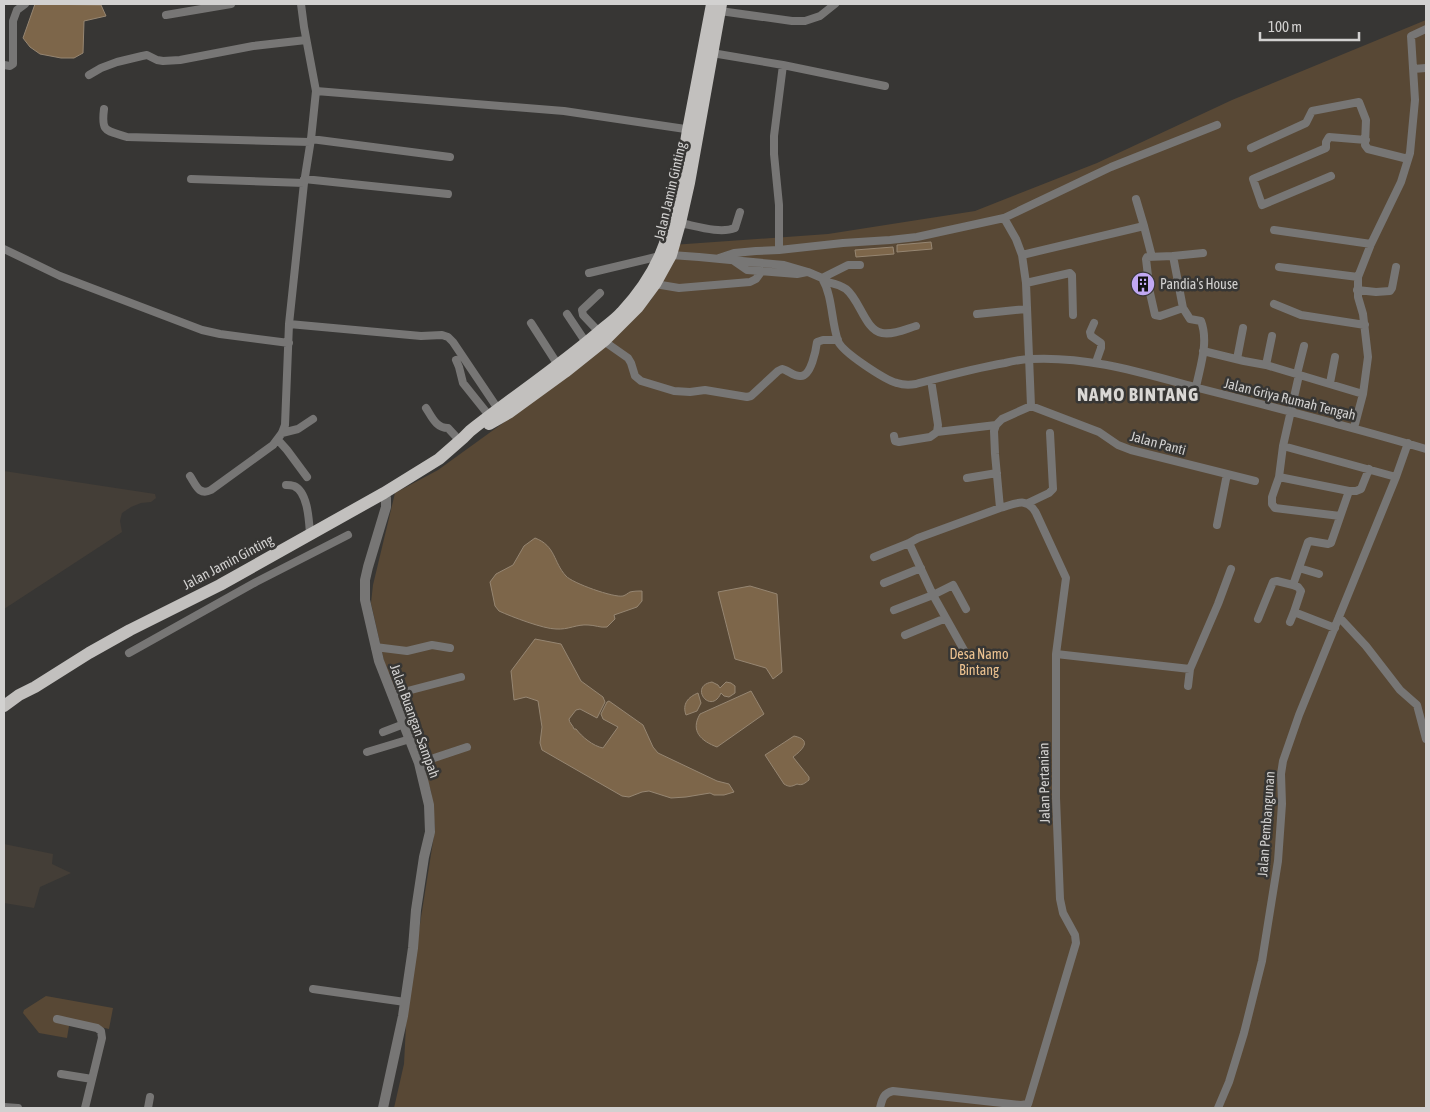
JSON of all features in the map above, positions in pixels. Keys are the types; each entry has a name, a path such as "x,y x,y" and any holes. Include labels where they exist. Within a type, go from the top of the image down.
{"highway":[{"name":"Jalan Jamin Ginting","path":"4,706 89,653 130,630 220,585 384,493 440,459 558,365 587,344 602,336 630,303 665,256 712,53 718,6"},
{"name":"Jalan Jamin Ginting","path":"494,415 510,412 549,383 602,336 633,313 655,284 680,223 694,130 718,6"}],"street":[{"path":"4,65 10,66 13,64 13,21 15,13 25,4"},
{"path":"166,16 231,4"},
{"path":"190,476 201,491 208,492 270,448 280,437 285,425 289,324 304,181 311,140 316,91 301,4"},
{"path":"718,6 792,21 805,21 820,16 835,4"},
{"path":"1354,428 1363,394 1368,357 1364,314 1357,290 1358,277 1370,244 1401,182 1408,159 1416,100 1411,36 1426,29"},
{"path":"89,75 109,65 147,55 157,60 180,60 253,46 306,40"},
{"path":"712,53 783,65 885,86"},
{"path":"779,250 779,205 774,136 783,65"},
{"path":"1413,69 1426,68"},
{"path":"316,91 564,111 694,130"},
{"path":"1251,148 1306,123 1312,111 1359,102 1366,120 1365,145 1368,148 1408,159"},
{"path":"104,109 102,123 104,127 108,131 127,137 311,140 450,157"},
{"path":"717,259 740,253 917,237 1004,218 1111,167 1216,125"},
{"path":"1331,176 1262,205 1253,179 1326,148 1326,142 1329,137 1366,140"},
{"path":"191,179 304,181 448,194"},
{"path":"1136,199 1152,257"},
{"path":"680,223 729,230 735,228 740,212"},
{"path":"1000,508 994,439 996,425 1002,418 1031,406 1026,283 1022,254 1004,218"},
{"path":"1022,254 1144,226"},
{"path":"1274,230 1370,244"},
{"path":"4,250 60,276 194,327 220,334 289,343"},
{"path":"1183,308 1160,316 1155,315 1146,259 1147,257 1203,253"},
{"path":"589,273 665,256 784,265 808,272 847,290 856,300 870,325 878,332 892,333 916,326"},
{"path":"1174,256 1183,308 1190,319 1202,322 1204,334 1203,351 1196,387"},
{"path":"734,261 747,270 797,274 808,272"},
{"path":"823,280 848,265 860,265"},
{"path":"1279,267 1358,277"},
{"path":"1357,290 1390,291 1396,267"},
{"path":"655,284 679,288 750,282 756,279 761,272"},
{"path":"1026,283 1070,273 1072,275 1073,315"},
{"path":"600,293 584,307 582,310 584,315 608,344 628,358 634,376 641,381 674,391 690,392 705,390 747,397 751,396 774,373 782,369 799,377 804,375 807,373 815,355 817,342 838,340 830,299 823,280"},
{"path":"1274,304 1301,315 1365,325"},
{"path":"978,314 1026,309"},
{"path":"567,314 587,344"},
{"path":"531,323 558,365"},
{"path":"289,324 445,336 453,342 494,415"},
{"path":"1094,324 1090,332 1091,336 1101,343 1102,348 1096,362"},
{"path":"1237,359 1243,328"},
{"path":"1266,365 1272,336"},
{"name":"Jalan Griya Rumah Tengah","path":"838,340 844,350 882,377 906,385 981,366 1028,359 1058,358 1096,362 1150,374 1426,448"},
{"path":"1304,346 1283,446 1279,477 1272,497 1272,504 1274,507 1340,516"},
{"path":"1203,351 1266,365 1363,394"},
{"path":"1330,383 1335,357"},
{"path":"456,360 460,367 463,383 494,415"},
{"path":"931,380 938,425 937,432"},
{"name":"Jalan Panti","path":"1031,406 1099,432 1125,448 1255,481"},
{"path":"426,408 438,426 448,428 462,440"},
{"path":"280,437 298,429 313,419"},
{"path":"894,436 895,441 899,442 930,437 937,432 996,425"},
{"path":"874,557 918,538 1000,508 1023,502 1028,503 1049,493 1053,489 1050,433"},
{"path":"280,437 307,477"},
{"name":"Jalan Pembangunan","path":"1218,1108 1229,1082 1251,1008 1261,966 1278,861 1281,832 1281,774 1288,744 1408,443"},
{"path":"1283,446 1396,477"},
{"path":"1217,525 1231,475 1238,467"},
{"path":"1279,477 1356,491 1361,489 1369,469"},
{"path":"967,478 997,473"},
{"path":"286,485 294,486 302,494 306,505 310,534"},
{"path":"1293,585 1309,541 1331,544 1349,491"},
{"name":"Jalan Buangan Sampah","path":"384,493 386,506 365,580 365,600 375,647 419,763 429,805 430,832 416,910 413,948 405,1002 384,1108"},
{"name":"Jalan Pertanian","path":"880,1108 884,1096 893,1091 1021,1105 1028,1104 1076,940 1060,899 1056,798 1056,654 1066,578 1034,508 1028,503"},
{"path":"129,653 256,582 348,535"},
{"path":"909,543 933,595 965,652"},
{"path":"884,583 921,568"},
{"path":"1299,568 1320,574"},
{"path":"248,569 256,582"},
{"path":"1188,686 1190,669 1231,569"},
{"path":"1258,619 1273,582 1277,581 1293,585 1301,590 1290,622"},
{"path":"894,610 954,585 966,610"},
{"path":"1294,612 1335,628"},
{"path":"905,635 946,618"},
{"path":"1339,618 1366,646 1400,690 1417,705 1426,739"},
{"path":"375,647 407,650 432,646 450,648"},
{"path":"1056,654 1190,669"},
{"path":"392,695 461,677"},
{"path":"384,732 404,724"},
{"path":"367,752 410,738"},
{"path":"419,763 467,747"},
{"path":"313,989 405,1002"},
{"path":"57,1019 97,1028 101,1031 102,1038 85,1108"},
{"path":"61,1074 92,1079"},
{"path":"148,1108 150,1097"},
{"path":"4,1107 18,1108"}],"shaded area":[{"path":"35,4 101,5 106,16 84,21 83,53 74,58 61,58 40,54 30,47 23,38"},
{"path":"931,242 932,249 897,252 897,245"},
{"path":"893,247 894,254 856,257 855,250"},
{"path":"4,471 155,494 156,498 151,502 131,507 122,513 120,521 122,532 4,609"},
{"path":"535,538 547,545 562,571 570,579 611,595 623,596 630,592 642,591 642,601 637,607 614,615 615,619 607,627 584,625 560,629 544,627 499,611 495,606 490,582 496,574 513,565 524,546"},
{"path":"750,586 777,594 782,672 773,679 766,668 735,659 718,592"},
{"path":"535,639 561,644 581,681 603,697 605,702 597,718 580,709 576,710 569,719 574,729 588,741 603,748 618,727 603,719 601,714 609,701 643,725 653,747 658,753 717,781 729,784 734,792 724,795 710,793 671,798 649,791 629,797 622,796 542,750 540,743 542,727 538,701 526,697 514,700 511,671"},
{"path":"712,682 720,688 726,682 731,683 735,686 735,693 729,697 721,693 712,702 707,701 704,698 702,689 705,685"},
{"path":"751,691 764,714 717,747 706,742 699,735 696,725 700,714"},
{"path":"698,693 701,703 697,711 686,715 685,704"},
{"path":"794,736 803,740 804,745 793,757 809,777 809,780 799,785 787,786 765,755"},
{"path":"4,844 53,854 52,864 71,873 40,887 34,908 4,903"}],"green space":[{"name":"Desa Namo Bintang","path":"1426,20 1426,1108 394,1108 404,1064 407,1006 435,829 431,791 386,670 371,603 373,585 395,493 438,470 595,354 651,300 672,259 672,245 828,234 975,211 1097,163 1232,100"},
{"path":"46,996 113,1008 109,1029 70,1020 67,1038 39,1033 23,1013 24,1010"}],"place":[{"name":"Pandia's House","path":"1143,284"}],"district":[{"name":"NAMO BINTANG","path":"1138,394"}]}
